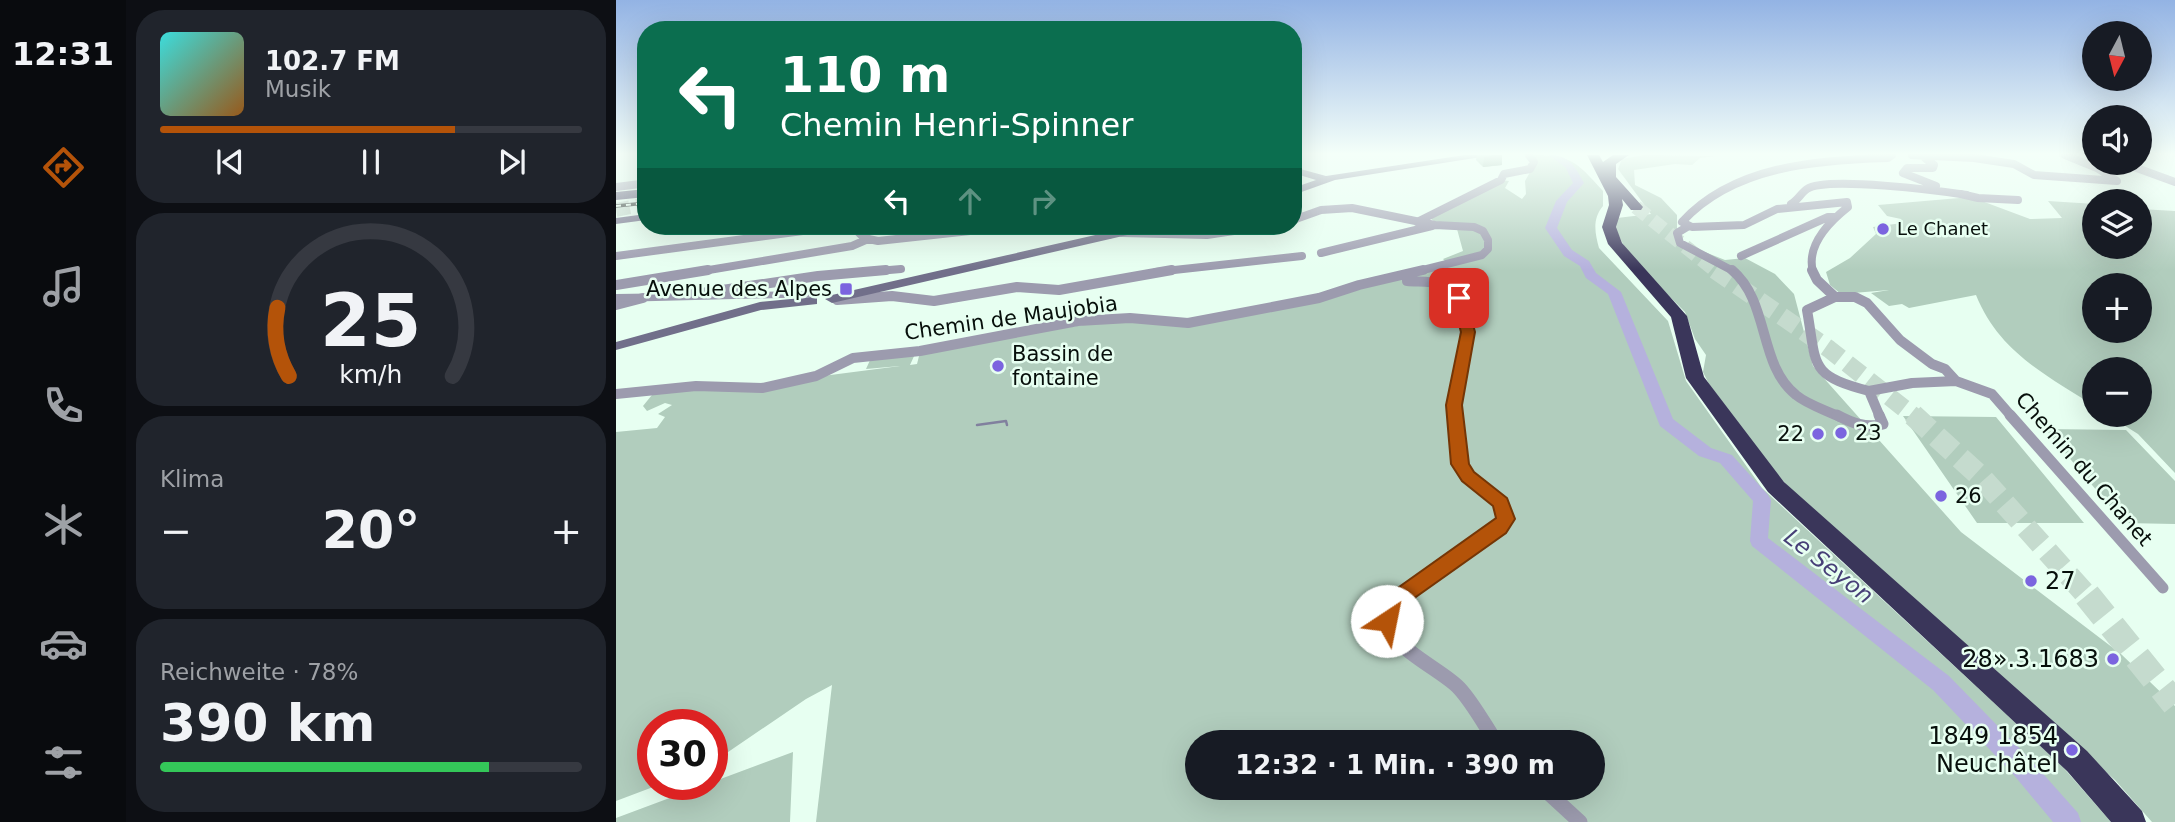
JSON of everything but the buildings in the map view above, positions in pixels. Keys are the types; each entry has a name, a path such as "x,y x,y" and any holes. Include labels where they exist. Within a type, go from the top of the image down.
{"highway":[{"path":"1608,193 1609,203 1602,224 1608,248 1628,270 1652,288"},
{"path":"1613,193 1616,200 1609,223 1612,239 1622,256 1679,316 1695,378 1776,487 2077,761 2131,822"},
{"path":"1625,193 1636,207"}],"main road":[{"path":"616,221 637,218"},
{"path":"616,346 760,306 872,290 1110,235"}],"street":[{"path":"1418,222 1475,193"},
{"path":"1687,227 1682,222 1716,193"},
{"path":"1804,193 1799,200 1744,225 1687,227 1677,233 1679,243 1739,275 1762,323 1770,352 1793,393 1852,423 1873,428 1883,424 1869,391"},
{"path":"1957,193 2018,200"},
{"path":"1962,193 1967,195"},
{"path":"1785,207 1841,201 1847,202 1848,207 1823,229 1815,246 1811,270 1814,277 1835,297 1807,310 1816,367 1835,383 1869,391 1886,385 1956,381"},
{"name":"Chemin de Maujobia","path":"616,394 696,386 762,388 816,376 853,358 920,351 1077,321 1130,318 1188,323 1320,298 1471,259 1482,255 1488,249 1488,240 1480,229 1467,225 1435,225 1342,208 1321,210 1302,217"},
{"path":"1741,256 1828,217 1834,217"},
{"path":"1321,253 1383,240 1435,225"},
{"path":"616,256 761,235"},
{"path":"862,235 869,239"},
{"path":"616,285 815,253 852,246 869,239 936,235"},
{"path":"616,298 892,296 934,301 1017,287 1059,290 1147,273 1302,256"},
{"path":"678,298 818,275 901,269"},
{"path":"1407,274 1407,281 1444,286 1459,298 1468,332 1454,405 1460,464 1468,476 1501,503 1506,515 1499,528 1394,602 1387,615 1388,628 1397,640 1458,687 1488,730"},
{"name":"Chemin du Chanet","path":"1835,297 1855,297 1867,303 1900,340 1933,364 1945,369 1956,381 1992,394 2163,589"},
{"path":"616,305 643,298"},
{"path":"1555,800 1580,822"}],"green space":[{"path":"1476,193 1513,193 1522,199 1526,193 1603,193 1603,206 1595,226 1599,248 1668,321 1686,381 1762,488 2062,766 2111,822 816,822 832,685 806,699 728,752 728,709 637,709 637,793 616,801 616,432 657,428 665,417 658,414 672,405 665,403 647,411 643,406 656,390 762,389 815,377 900,366 866,369 871,358 915,354 910,365 917,364 920,352 1113,320 1190,324 1449,265 1443,259 1463,251 1457,229 1436,223 1430,218"},
{"path":"1636,193 1652,193 1661,198 1677,215 1677,241 1725,260 1745,258 1775,274 1794,294 1813,366 1961,532 2121,654 2175,706 2175,822 2152,822 2115,780 1804,503 1774,471 1709,384 1703,372 1706,355 1695,339 1685,312 1629,256 1616,230 1617,218 1651,214"},
{"path":"1971,197 2030,219 2062,218 2048,201 2082,203 2082,259 2152,259 2152,210 2175,211 2175,473 2138,434 2127,427 2152,427 2152,357 2082,357 2082,398 2042,372 2011,347 1997,332 1976,295 1909,308 1902,304 1889,306 1871,293 1889,290 1841,294 1830,285 1826,272 1850,258 1876,234 1873,227 1902,223 1901,219 1887,216 1878,205"},
{"path":"1903,416 1996,417 2084,523 1977,523"},
{"path":"2045,429 2126,430 2175,481 2175,524 2124,523"},
{"path":"793,752 790,822 616,822 616,818 664,800 728,800 728,776"}],"waterway":[{"name":"Le Seyon","path":"1569,193 1562,201 1551,228 1568,253 1585,264 1591,275 1614,292 1666,422 1705,452 1726,459 1762,500 1759,541 1941,683 2021,766 2069,822"},
{"path":"977,425 1006,421 1007,425"}],"tunnel":[{"path":"616,210 637,206"},
{"path":"1636,207 1717,272"},
{"path":"1715,270 1829,349 1915,417"},
{"path":"1913,415 1981,477 2088,597"},
{"path":"2087,595 2175,704"}],"railway":[{"path":"616,206 637,204"}],"place":[{"name":"Le Chanet","path":"1883,229"},
{"name":"Avenue des Alpes","path":"846,289"},
{"name":"Bassin de fontaine","path":"998,366"},
{"name":"23","path":"1841,433"},
{"name":"22","path":"1818,434"},
{"name":"26","path":"1941,496"},
{"name":"27","path":"2031,581"},
{"name":"28».3.1683","path":"2113,659"},
{"name":"1849 1854 Neuchâtel","path":"2072,750"}],"route":[{"path":"1387,621 1388,611 1394,602 1499,528 1506,519 1501,503 1468,476 1460,464 1454,405 1468,332 1459,298"}]}
